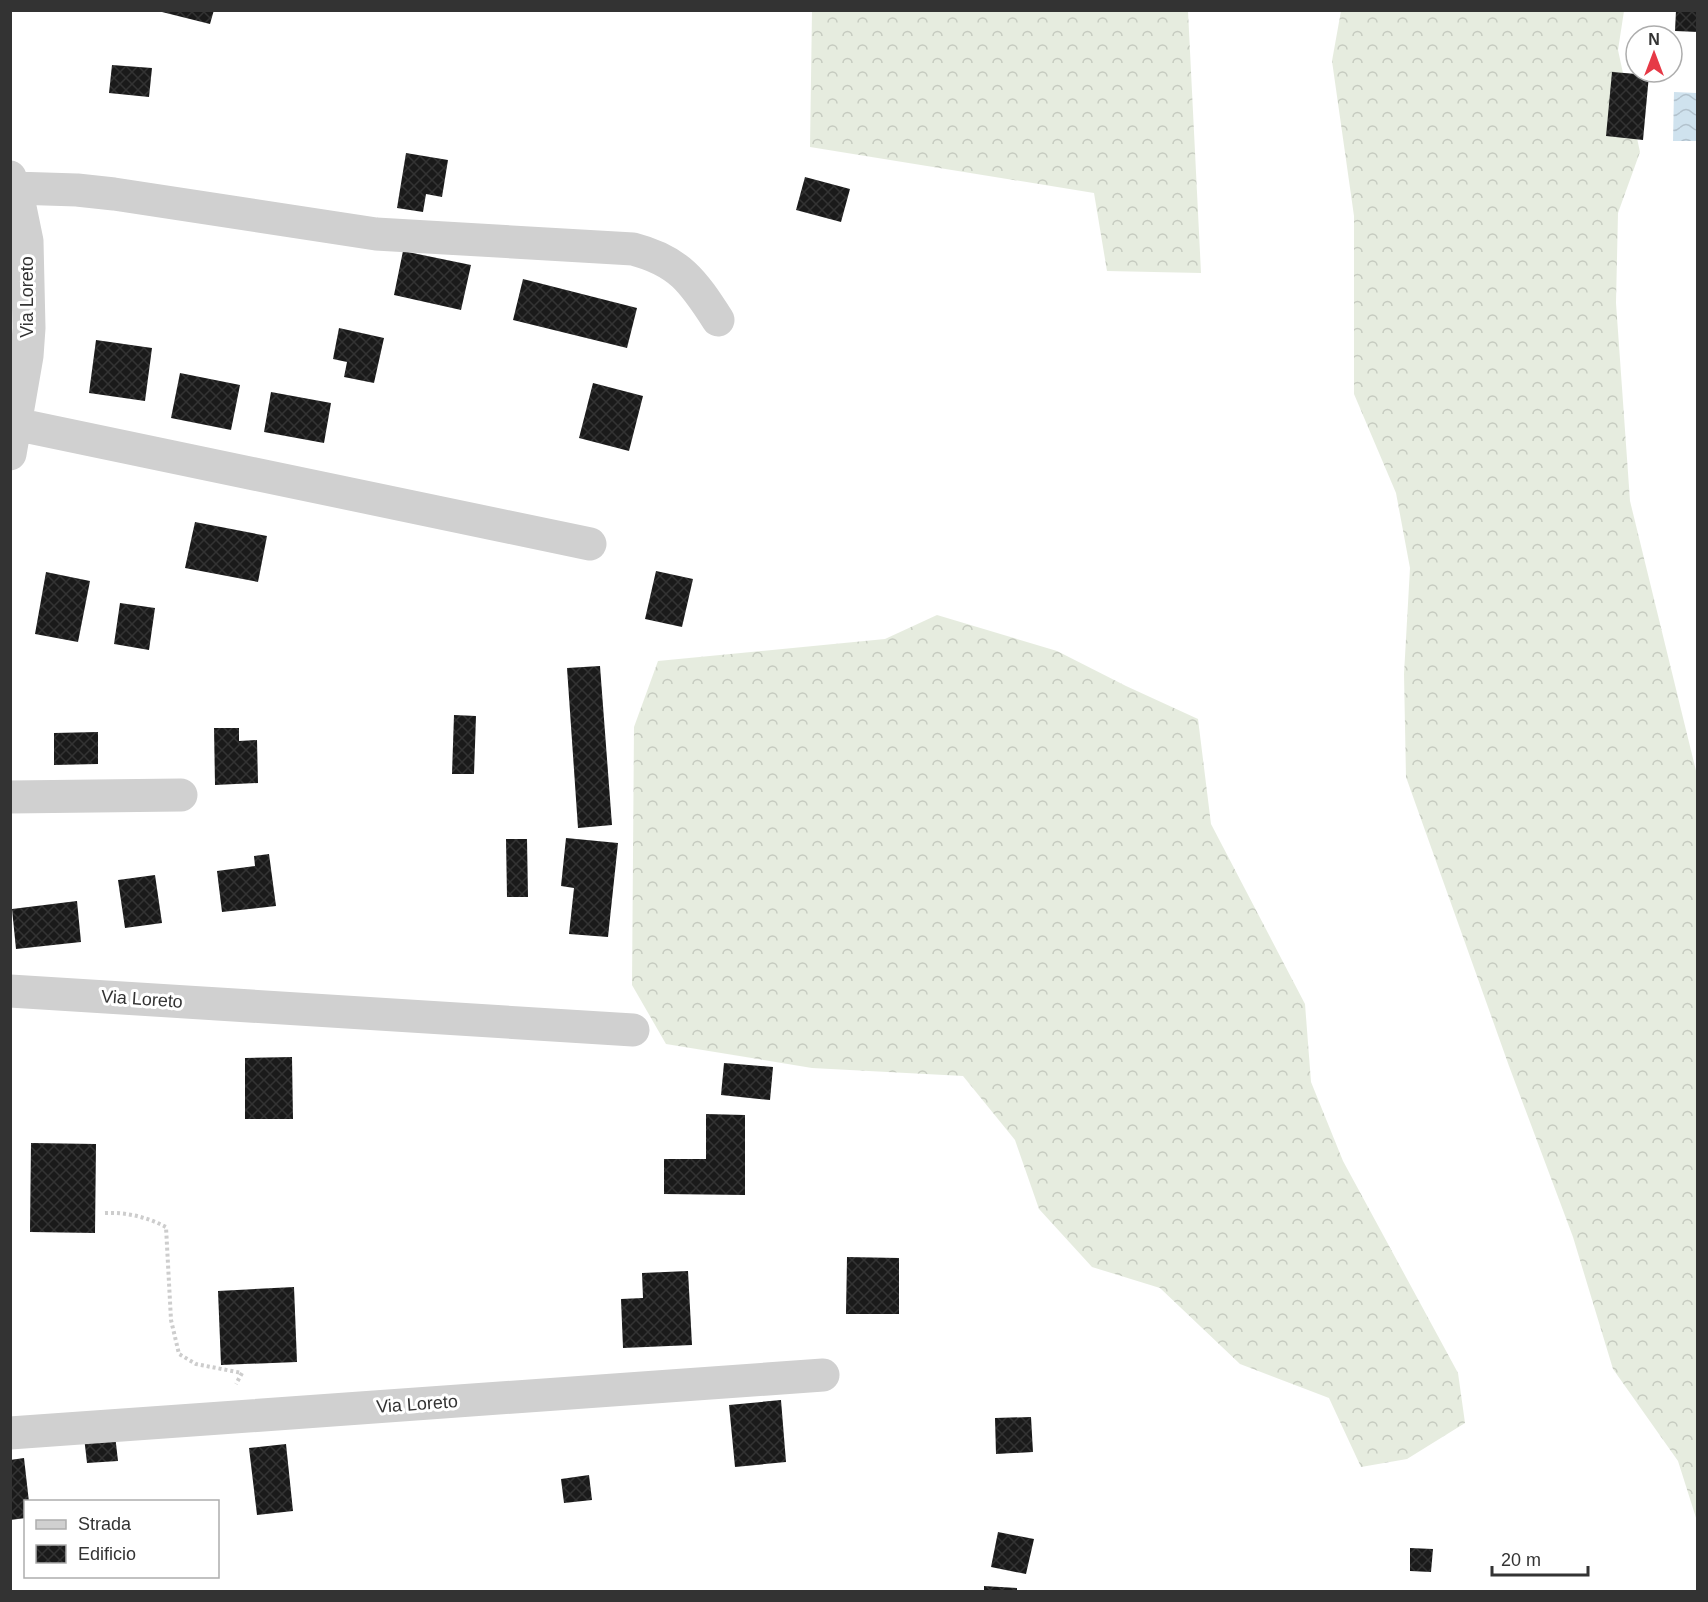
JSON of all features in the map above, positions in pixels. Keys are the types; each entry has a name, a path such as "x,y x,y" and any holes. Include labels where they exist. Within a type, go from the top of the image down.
{"street":[{"path":"12,182 114,194 376,234 633,249 653,254 678,269 698,290 718,320"},
{"name":"Via Loreto","path":"12,182 27,241 29,328 27,356 13,439"},
{"path":"13,439 590,544"},
{"path":"10,797 181,795"},
{"name":"Via Loreto","path":"10,991 633,1030"},
{"name":"Via Loreto","path":"10,1433 823,1375"}],"path":[{"path":"105,1213 121,1212 153,1220 166,1227 171,1320 180,1354 196,1364 242,1373 236,1385"}],"green space":[{"path":"812,11 1188,11 1201,273 1107,271 1094,193 810,147"},
{"path":"1341,11 1624,11 1618,50 1640,152 1618,213 1616,303 1630,501 1698,779 1697,1521 1678,1461 1613,1369 1573,1237 1509,1066 1406,777 1404,674 1410,568 1396,493 1354,394 1354,216 1332,61"},
{"path":"937,615 1057,651 1198,719 1211,824 1305,1004 1311,1082 1343,1161 1458,1373 1465,1423 1407,1459 1361,1467 1329,1398 1240,1364 1160,1288 1092,1267 1039,1209 1015,1140 963,1076 812,1068 666,1044 632,985 634,727 658,661 885,639"}],"water":[{"path":"1674,92 1697,93 1697,141 1673,141"}],"building":[{"path":"154,10 214,10 210,24"},
{"path":"1676,10 1698,10 1698,32 1684,31 1684,24 1675,24"},
{"path":"112,65 152,68 149,97 109,93"},
{"path":"1612,72 1624,73 1624,84 1648,84 1643,140 1606,136"},
{"path":"406,153 448,160 442,197 426,194 423,212 397,208"},
{"path":"805,177 850,189 841,222 796,210"},
{"path":"403,251 471,265 461,310 394,295"},
{"path":"523,279 637,308 627,348 513,320"},
{"path":"339,328 384,338 374,383 344,377 347,362 333,359"},
{"path":"96,340 152,348 145,401 89,393"},
{"path":"180,373 240,385 231,430 171,418"},
{"path":"593,383 643,396 629,451 579,438"},
{"path":"271,392 331,403 324,443 264,432"},
{"path":"195,522 267,536 258,582 185,568"},
{"path":"656,571 693,579 682,627 645,619"},
{"path":"46,572 90,581 78,642 35,634"},
{"path":"120,603 155,608 149,650 114,644"},
{"path":"600,666 612,825 578,828 567,668"},
{"path":"454,715 476,716 474,774 452,774"},
{"path":"214,728 239,728 239,741 257,740 258,783 215,785"},
{"path":"98,732 98,764 54,765 54,733"},
{"path":"566,838 618,843 608,937 569,934 574,888 561,886"},
{"path":"506,839 527,839 528,897 507,897"},
{"path":"269,854 276,906 222,912 217,871 255,866 254,856"},
{"path":"155,875 162,923 125,928 118,880"},
{"path":"77,901 81,942 16,949 12,909"},
{"path":"292,1057 293,1119 245,1119 245,1058"},
{"path":"724,1063 773,1067 770,1100 721,1095"},
{"path":"706,1114 745,1115 745,1195 664,1194 664,1159 706,1159"},
{"path":"31,1143 96,1144 95,1233 30,1232"},
{"path":"847,1257 899,1258 899,1314 846,1314"},
{"path":"688,1271 692,1345 623,1348 621,1299 643,1298 642,1273"},
{"path":"294,1287 297,1362 221,1365 218,1291"},
{"path":"781,1400 786,1462 735,1467 729,1405"},
{"path":"1031,1417 1033,1452 996,1454 995,1418"},
{"path":"115,1435 118,1461 87,1463 84,1437"},
{"path":"286,1444 293,1511 257,1515 249,1448"},
{"path":"24,1458 29,1500 24,1500 24,1518 10,1520 10,1460"},
{"path":"589,1475 592,1500 564,1503 561,1479"},
{"path":"998,1532 1034,1539 1026,1574 991,1567"},
{"path":"1410,1548 1433,1549 1431,1572 1410,1571"},
{"path":"984,1586 1017,1588 1017,1592 984,1592"}]}
